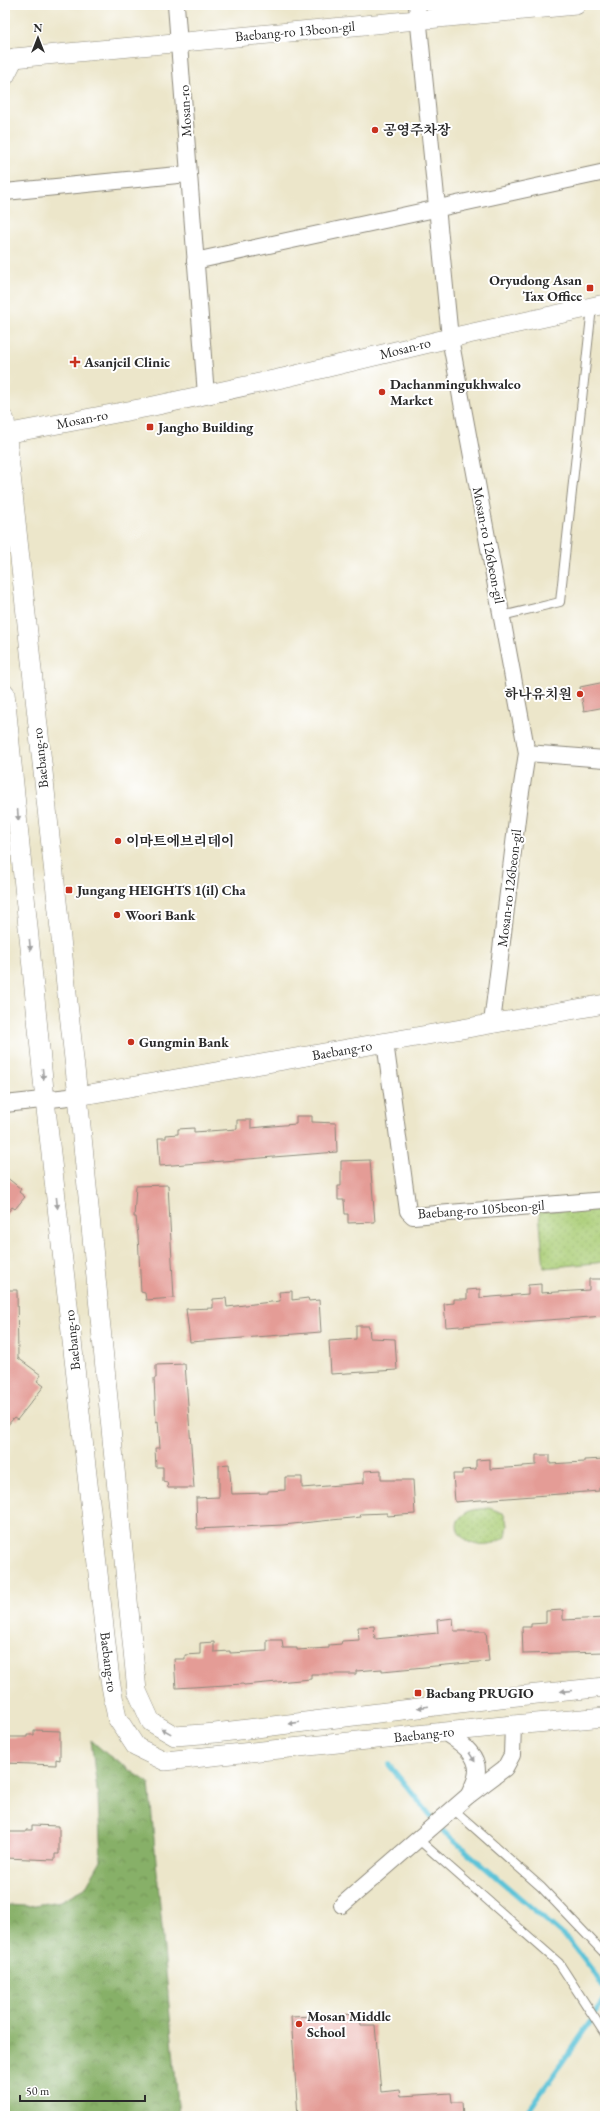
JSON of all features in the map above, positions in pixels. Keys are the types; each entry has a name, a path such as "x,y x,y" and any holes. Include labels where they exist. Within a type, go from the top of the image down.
{"street":[{"name":"Mosan-ro","path":"176,5 206,395"},
{"name":"Baebang-ro 13beon-gil","path":"9,54 180,42 417,12 576,5"},
{"name":"Mosan-ro 126beon-gil","path":"417,12 450,338 527,753 518,811 492,1023"},
{"path":"5,76 9,54"},
{"path":"195,261 605,172"},
{"path":"5,192 188,174"},
{"name":"Mosan-ro","path":"5,434 206,395 598,305"},
{"name":"Baebang-ro","path":"5,420 5,434 38,743 78,1096 138,1691 151,1722 175,1736 214,1733 508,1696 605,1688"},
{"name":"Baebang-ro","path":"5,693 8,745 45,1100 110,1680 117,1718 136,1747 165,1761 605,1717"},
{"path":"8,745 38,743"},
{"path":"527,753 605,759"},
{"name":"Baebang-ro","path":"5,1104 78,1096 605,1004"},
{"name":"Baebang-ro 105beon-gil","path":"385,1042 408,1211 414,1216 605,1200"},
{"path":"342,1905 469,1795 505,1768 512,1755 513,1725"},
{"path":"444,1732 464,1745 476,1762 477,1776 469,1795"}],"lane":[{"path":"502,616 560,602 598,305"},
{"path":"451,1811 541,1887 605,1954"},
{"path":"423,1835 559,1964 605,2034"}],"green space":[{"path":"605,1206 605,1262 544,1268 539,1212"},
{"path":"489,1508 503,1513 508,1524 506,1537 489,1545 479,1545 464,1539 459,1533 457,1527 458,1521 462,1515 472,1510"},
{"path":"91,1740 108,1755 149,1783 179,2116 5,2116 5,1905 28,1906 61,1901 85,1888 101,1860 98,1798"}],"building":[{"path":"605,682 605,707 584,711 580,687"},
{"path":"296,1116 312,1116 312,1122 336,1123 337,1152 160,1166 158,1138 166,1138 166,1135 178,1134 178,1129 194,1128 194,1132 237,1129 237,1120 251,1120 251,1128 296,1124"},
{"path":"370,1160 375,1222 348,1223 348,1214 345,1214 344,1200 338,1200 338,1186 341,1186 341,1161"},
{"path":"5,1176 21,1189 19,1192 25,1197 15,1209 12,1207 5,1216"},
{"path":"168,1185 174,1298 146,1300 145,1293 141,1292 138,1236 136,1217 134,1217 136,1186"},
{"path":"589,1279 602,1279 602,1287 605,1287 605,1316 446,1327 444,1304 454,1303 454,1299 467,1299 467,1290 480,1289 480,1298 528,1294 528,1285 541,1284 541,1293 589,1290"},
{"path":"5,1290 17,1290 18,1358 41,1375 37,1381 44,1386 17,1420 14,1418 5,1428"},
{"path":"292,1291 292,1300 308,1298 309,1301 319,1300 321,1332 190,1342 186,1309 213,1308 213,1299 226,1298 227,1307 280,1301 279,1292"},
{"path":"356,1326 369,1326 370,1338 395,1339 397,1370 331,1374 329,1341 356,1339"},
{"path":"185,1364 194,1488 168,1488 167,1482 163,1481 163,1467 156,1467 155,1448 160,1448 158,1421 156,1422 154,1378 156,1378 156,1365"},
{"path":"536,1455 550,1455 550,1464 605,1459 605,1487 599,1488 599,1491 455,1502 453,1474 462,1474 462,1470 476,1469 476,1460 490,1459 490,1469 523,1467 536,1465"},
{"path":"229,1464 232,1494 268,1493 268,1491 285,1490 285,1477 302,1477 302,1488 364,1483 364,1471 381,1470 381,1480 413,1480 415,1514 387,1516 387,1513 360,1514 361,1517 283,1525 197,1529 196,1498 219,1497 219,1465"},
{"path":"563,1610 563,1620 605,1618 605,1652 523,1654 522,1627 531,1627 531,1624 546,1623 546,1611"},
{"path":"453,1618 454,1631 486,1631 489,1661 382,1671 382,1669 356,1671 356,1674 311,1674 311,1679 244,1685 176,1688 174,1659 185,1659 185,1655 200,1654 200,1643 214,1642 214,1652 230,1651 230,1653 267,1651 267,1640 282,1640 283,1648 297,1648 297,1650 329,1648 329,1645 341,1644 342,1641 359,1640 358,1627 374,1626 375,1639 438,1633 437,1620"},
{"path":"34,1730 60,1731 60,1760 56,1759 56,1765 5,1763 5,1737 27,1737 27,1735 34,1735"},
{"path":"32,1825 59,1826 59,1854 55,1854 55,1860 5,1858 5,1832 26,1832 26,1830 32,1830"},
{"path":"360,2014 361,2025 375,2025 381,2092 400,2090 401,2096 451,2093 452,2102 462,2102 463,2116 298,2116 291,2017"}],"waterway":[{"path":"389,1765 444,1832 570,1941 593,1971 605,1991"},
{"path":"596,2012 605,1999"},
{"path":"525,2116 590,2022"}],"place":[{"name":"공영주차장","path":"375,130"},
{"name":"Oryudong Asan Tax Office","path":"590,288"},
{"name":"Asanjeil Clinic","path":"75,362"},
{"name":"Daehanmingukhwaleo Market","path":"382,392"},
{"name":"Jangho Building","path":"150,427"},
{"name":"하나유치원","path":"580,694"},
{"name":"이마트에브리데이","path":"118,841"},
{"name":"Jungang HEIGHTS 1(il) Cha","path":"69,890"},
{"name":"Woori Bank","path":"117,915"},
{"name":"Gungmin Bank","path":"131,1042"},
{"name":"Baebang PRUGIO","path":"418,1693"},
{"name":"Mosan Middle School","path":"299,2024"}]}
